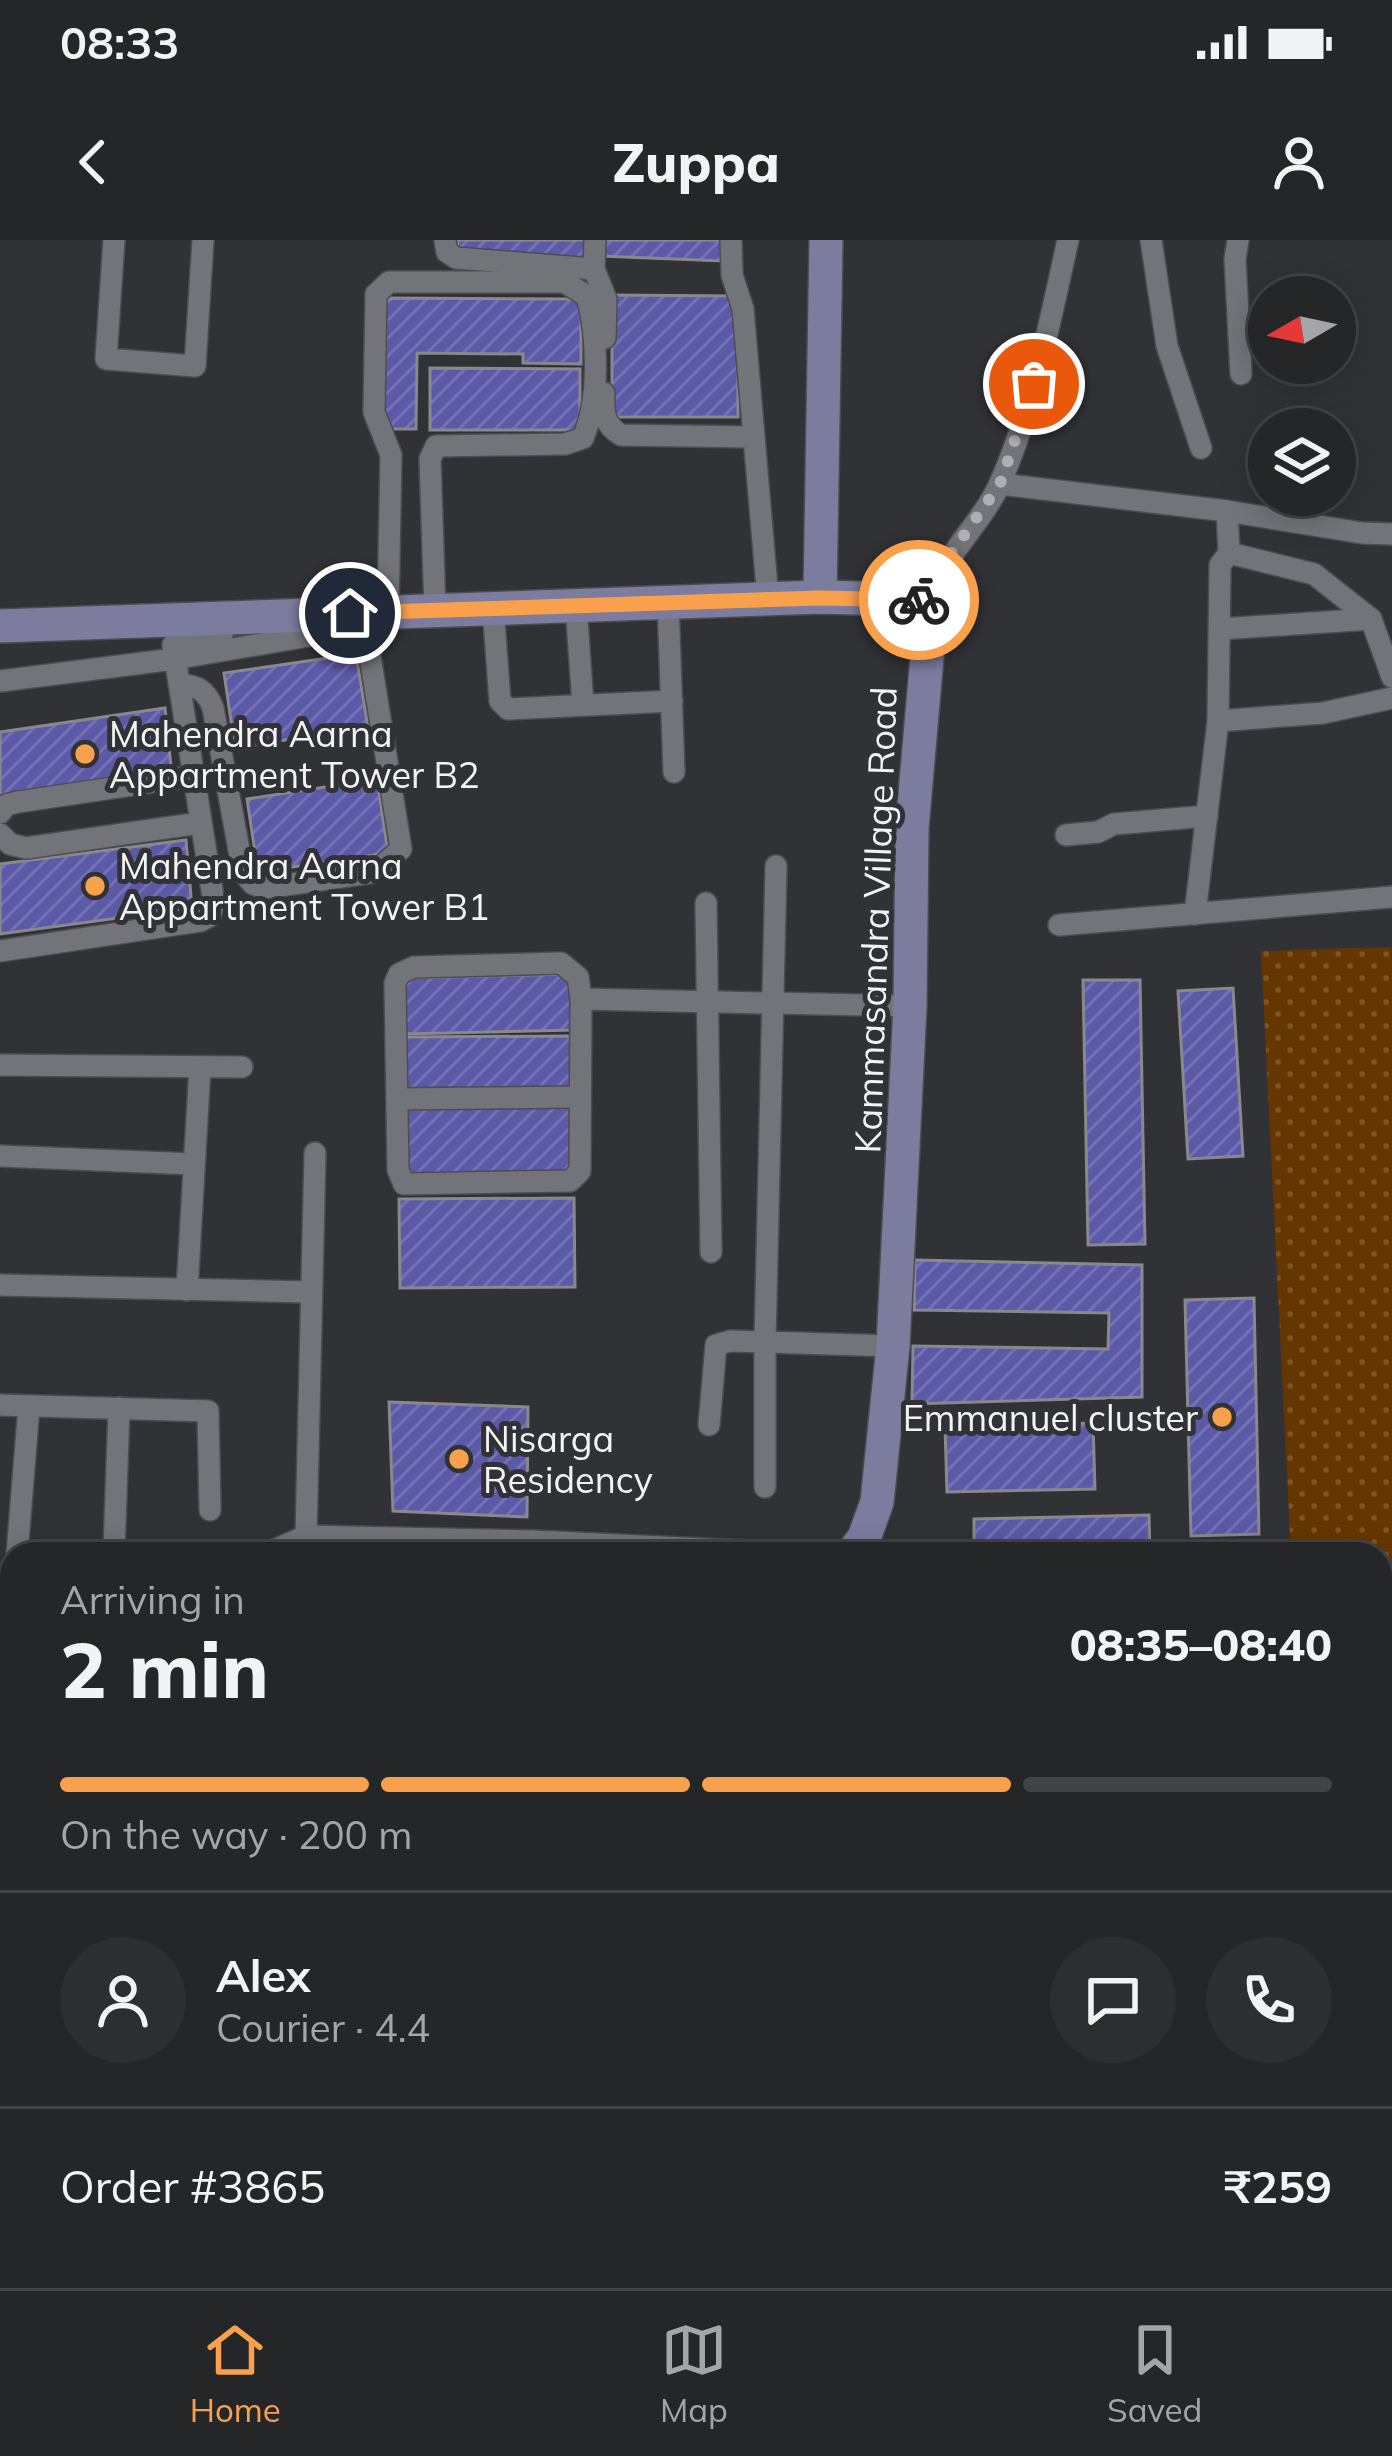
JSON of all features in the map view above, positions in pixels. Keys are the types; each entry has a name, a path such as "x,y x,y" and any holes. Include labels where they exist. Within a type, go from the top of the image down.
{"street":[{"path":"114,240 106,359 195,366 203,240"},
{"path":"445,240 447,252 457,258 594,269"},
{"path":"595,240 594,269 606,299 603,411 610,428 621,435 754,437"},
{"path":"731,240 732,275 743,309 768,599"},
{"path":"820,598 826,240"},
{"name":"Kammasandra Village Road","path":"861,1542 877,1502 893,1346 910,1006 912,828 932,600 941,568 1000,484 1034,384 1068,240"},
{"path":"1151,240 1167,346 1201,448"},
{"path":"1238,240 1241,374"},
{"path":"388,612 391,455 374,412 376,294 389,281 564,282 587,296 594,325 590,420 583,438 565,444 436,446 430,459 435,610"},
{"path":"1000,484 1392,534"},
{"path":"1196,914 1218,721 1220,565 1229,553 1228,511"},
{"path":"1229,553 1315,574 1371,619 1392,677"},
{"path":"0,626 768,599 932,600"},
{"path":"668,602 674,772"},
{"path":"576,605 583,705"},
{"path":"493,608 500,701 508,709 672,701"},
{"path":"0,951 210,916 214,903 173,645 178,640 233,633 237,617"},
{"path":"1220,629 1371,619"},
{"path":"0,682 349,629 361,636 369,650 401,849 375,872 265,888 253,884 243,872 213,708 207,693 179,684"},
{"path":"1218,721 1323,713 1392,698"},
{"path":"0,813 6,805 18,802 193,776"},
{"path":"1066,835 1098,832 1114,824 1207,816"},
{"path":"0,833 10,844 26,848 200,823"},
{"path":"765,1487 776,866"},
{"path":"1059,925 1392,897"},
{"path":"706,903 711,1252"},
{"path":"561,963 578,977 581,999 580,1171 570,1180 404,1184 398,1170 395,982 399,974 414,967 561,963"},
{"path":"581,999 910,1006"},
{"path":"0,1065 242,1067"},
{"path":"187,1289 200,1067"},
{"path":"397,1099 579,1097"},
{"path":"306,1536 315,1153"},
{"path":"0,1156 194,1164"},
{"path":"0,1286 311,1292"},
{"path":"709,1425 716,1345 730,1341 893,1346"},
{"path":"0,1406 208,1411 210,1510"},
{"path":"17,1542 28,1406"},
{"path":"114,1542 119,1408"},
{"path":"293,1542 306,1536 427,1542"}],"shaded area":[{"path":"1391,947 1392,1542 1290,1542 1261,951"}],"building":[{"path":"458,240 587,240 586,260 457,255"},
{"path":"601,240 724,240 723,261 600,256"},
{"path":"612,295 738,296 738,417 612,417"},
{"path":"384,298 581,299 581,364 523,363 523,354 417,353 416,429 383,429"},
{"path":"430,368 580,369 580,430 430,430"},
{"path":"356,654 368,727 235,748 224,673"},
{"name":"Mahendra Aarna Appartment Tower B2","path":"165,708 172,776 0,799 0,732"},
{"path":"377,779 388,853 258,872 247,799"},
{"name":"Mahendra Aarna Appartment Tower B1","path":"186,840 192,908 0,934 0,864"},
{"path":"571,974 573,1030 404,1034 403,978"},
{"path":"1083,980 1140,980 1145,1244 1088,1245"},
{"path":"1233,988 1243,1156 1188,1159 1178,991"},
{"path":"572,1036 573,1094 404,1095 404,1037"},
{"path":"570,1100 571,1171 406,1174 404,1103"},
{"path":"574,1198 575,1287 400,1288 399,1199"},
{"path":"915,1260 1142,1265 1142,1397 912,1404 913,1346 1108,1349 1109,1313 914,1310"},
{"name":"Emmanuel cluster","path":"1254,1298 1259,1534 1191,1536 1185,1300"},
{"name":"Nisarga Residency","path":"389,1402 528,1407 527,1517 393,1511"},
{"path":"1093,1423 1095,1489 947,1492 945,1427"},
{"path":"1149,1515 1150,1542 974,1542 974,1519"}],"way so far":[{"path":"919,600 932,600 941,568 1000,484 1034,384"}],"place":[{"name":"Mahendra Aarna Appartment Tower B2","path":"85,754"},
{"name":"Mahendra Aarna Appartment Tower B1","path":"95,886"},
{"name":"Emmanuel cluster","path":"1222,1417"},
{"name":"Nisarga Residency","path":"459,1459"}],"route":[{"path":"350,613 820,598 919,600"}]}
